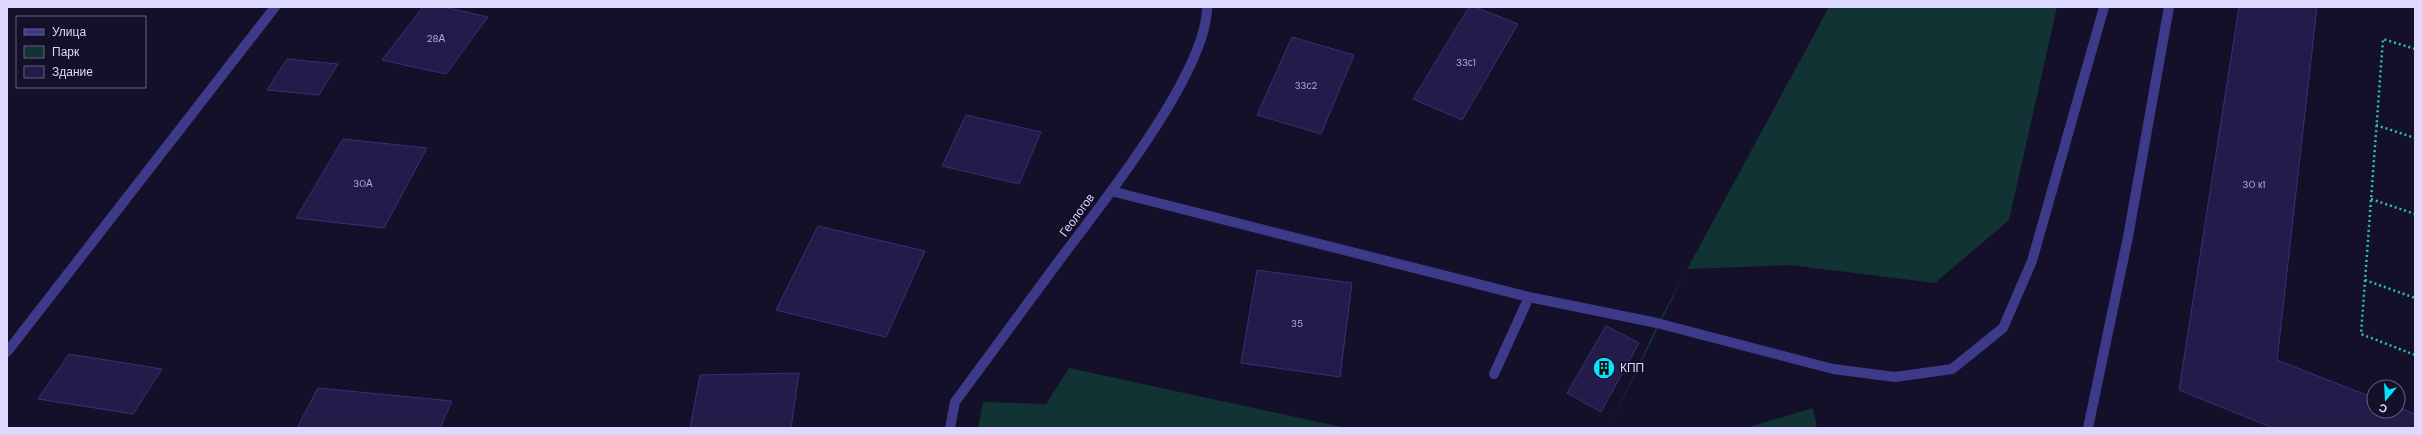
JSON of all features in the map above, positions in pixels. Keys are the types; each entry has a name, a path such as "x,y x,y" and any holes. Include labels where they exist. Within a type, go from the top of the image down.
{"street":[{"path":"7,352 275,7"},
{"name":"Геологов","path":"950,428 955,402 1111,191 1179,89 1207,23 1207,7"},
{"path":"1111,191 1529,297 1658,323 1833,369 1895,377 1952,369 2003,328 2029,267 2104,7"},
{"path":"2088,428 2128,237 2169,7"},
{"path":"1494,374 1529,297"}],"path":[{"path":"2415,49 2383,39 2361,334 2415,354"},
{"path":"2376,125 2415,138"},
{"path":"2371,199 2415,214"},
{"path":"2365,280 2415,298"}],"green space":[{"path":"1829,7 2057,7 2009,220 1935,283 1790,265 1687,269"},
{"path":"1685,273 1609,428 1658,323"},
{"path":"1069,368 1346,428 978,428 983,402 1046,404"},
{"path":"1813,408 1817,428 1746,428"}],"building":[{"path":"423,7 444,7 488,17 446,74 382,60"},
{"path":"1469,7 1475,7 1518,24 1462,120 1413,99"},
{"path":"2239,7 2317,7 2277,360 2366,395 2366,419 2406,419 2406,410 2415,414 2415,428 2273,428 2179,390"},
{"path":"1292,37 1354,55 1321,134 1257,115"},
{"path":"287,59 338,64 319,95 267,90"},
{"path":"966,115 1041,132 1019,184 942,166"},
{"path":"343,139 427,148 384,228 296,218"},
{"path":"818,226 925,251 886,337 776,310"},
{"path":"1257,270 1352,283 1340,377 1241,363"},
{"name":"КПП","path":"1606,326 1639,343 1601,412 1567,393"},
{"path":"69,354 162,369 133,414 38,399"},
{"path":"799,373 791,428 690,428 700,375"},
{"path":"318,388 452,401 440,428 297,428"}],"place":[{"name":"КПП","path":"1604,368"}]}
